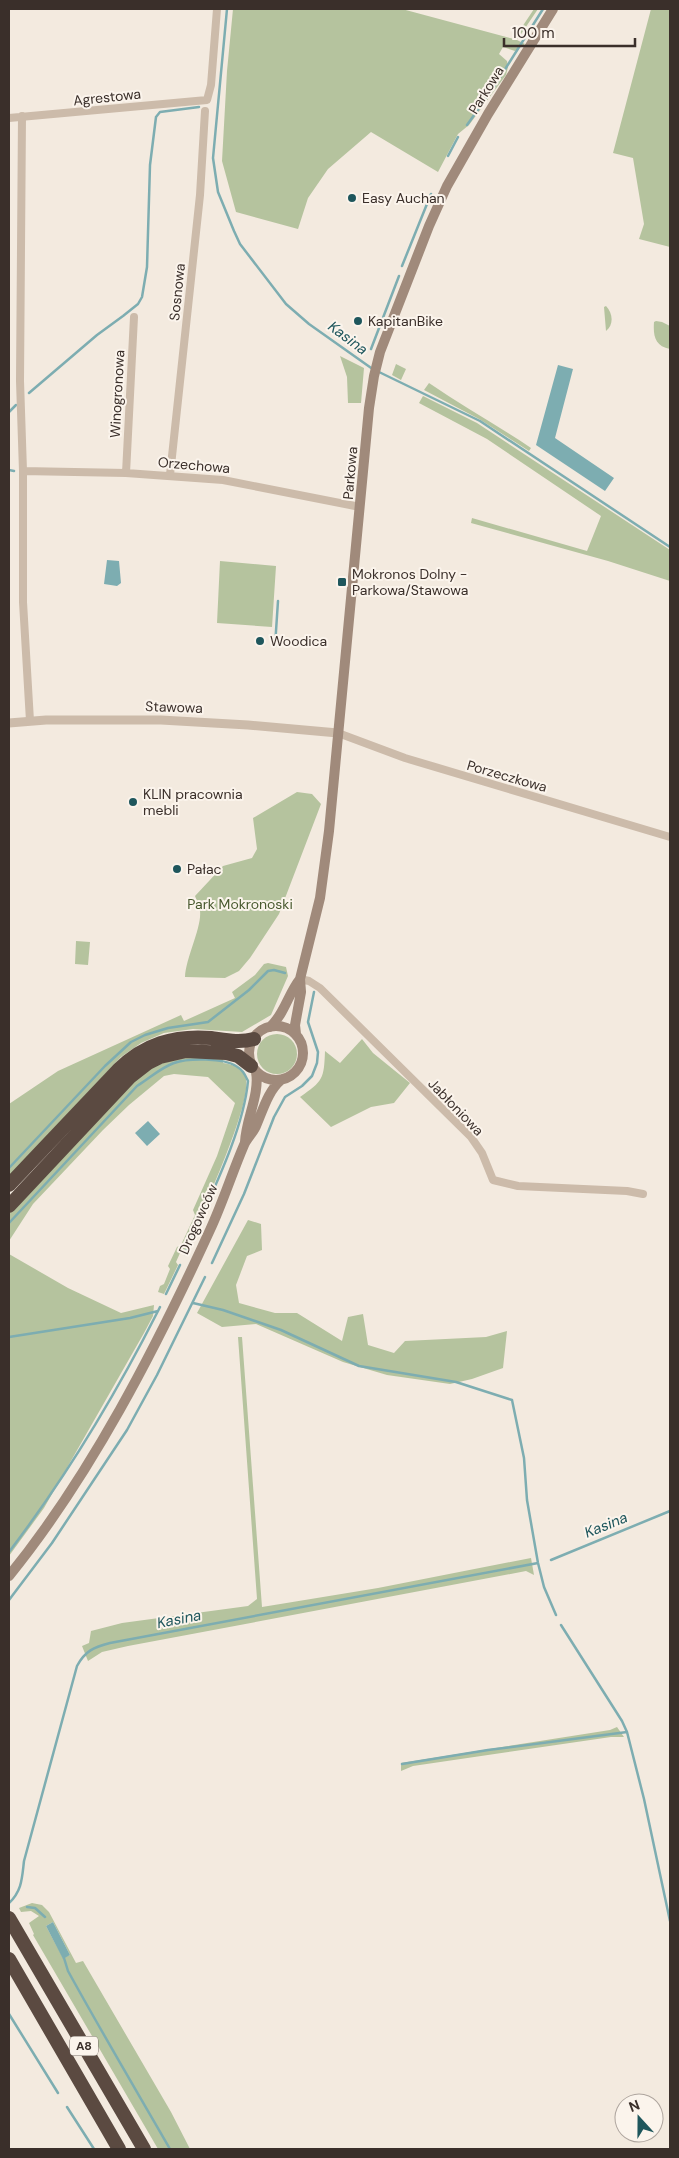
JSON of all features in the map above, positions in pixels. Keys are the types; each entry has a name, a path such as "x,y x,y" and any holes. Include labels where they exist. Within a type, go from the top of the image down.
{"highway":[{"path":"9,1185 128,1060 147,1047 183,1038 241,1042 254,1039"},
{"path":"9,1206 130,1077 148,1063 171,1054 198,1051 238,1056 254,1069"},
{"name":"A8","path":"9,1918 144,2149"},
{"name":"A8","path":"9,1959 119,2149"}],"main road":[{"name":"Parkowa","path":"296,1034 295,1025 301,992 300,979 320,898 369,408 375,372 429,226 450,180 488,114 553,9"},
{"name":"Parkowa","path":"270,1027 279,1019 291,991 300,979"},
{"path":"283,1026 296,1034 302,1046 303,1056 296,1070 281,1080 273,1081 264,1078 254,1069 248,1056 249,1047 260,1032 270,1027 283,1026"},
{"name":"Drogowców","path":"245,1143 246,1126 258,1081 254,1069"},
{"name":"Drogowców","path":"9,1576 61,1507 113,1419 175,1306 211,1228 245,1143 255,1129 273,1087 281,1080"}],"street":[{"name":"Agrestowa","path":"9,118 207,100 211,85 217,9"},
{"name":"Sosnowa","path":"170,475 200,195 205,111"},
{"path":"22,116 20,381 23,471 23,602 30,721"},
{"name":"Winogronowa","path":"126,473 134,317"},
{"name":"Orzechowa","path":"23,471 170,475 231,481 360,507"},
{"name":"Stawowa","path":"9,723 30,721 181,720 338,733"},
{"name":"Porzeczkowa","path":"338,733 405,758 670,837"},
{"name":"Jabłoniowa","path":"300,979 310,981 320,988 471,1137 482,1153 492,1180 518,1186 627,1191 643,1194"}],"green space":[{"path":"233,9 402,9 514,39 534,9 538,9 517,40 525,44 515,51 503,47 499,54 507,61 506,75 469,125 458,134 438,172 371,132 328,169 308,198 298,229 236,212 222,161 227,71"},
{"path":"651,9 670,9 670,247 639,239 644,224 633,158 613,153"},
{"path":"606,306 612,319 606,331 604,307"},
{"path":"654,322 670,326 670,349 665,348 656,340"},
{"path":"340,356 364,368 361,403 348,403 347,377"},
{"path":"396,364 406,369 401,380 392,375"},
{"path":"429,383 531,448 529,451 479,419 424,390"},
{"path":"423,396 477,423 670,550 670,581 608,561 471,523 472,518 587,551 601,516 487,439 419,403"},
{"path":"220,561 276,566 272,627 217,623"},
{"name":"Park Mokronoski","path":"297,792 312,794 321,804 279,914 250,958 239,971 225,978 185,977 200,918 200,909 195,896 223,866 252,858 257,849 253,818"},
{"path":"76,941 90,942 88,965 75,964"},
{"path":"268,963 286,967 288,976 271,1015 242,1032 193,1029 164,1033 141,1043 121,1057 9,1176 9,1104 58,1071 181,1015 184,1021 235,998 232,992 255,975 264,964"},
{"path":"273,1034 281,1034 288,1037 294,1043 297,1054 294,1065 288,1071 281,1074 273,1074 266,1071 260,1065 257,1058 257,1050 260,1043 266,1037"},
{"path":"362,1039 373,1053 410,1083 394,1103 371,1107 331,1127 300,1097 318,1083 321,1078 324,1068 325,1051 340,1063"},
{"path":"188,1057 223,1058 223,1063 241,1070 245,1076 246,1089 242,1109 224,1161 186,1249 180,1253 176,1262 178,1265 164,1294 158,1292 160,1286 164,1284 170,1269 168,1266 177,1247 181,1245 195,1215 193,1210 217,1156 235,1103 208,1077 174,1074 164,1076 103,1130 33,1204 9,1241 9,1212 130,1083 158,1064"},
{"path":"248,1220 261,1224 262,1250 247,1256 236,1285 239,1303 275,1313 297,1313 342,1341 348,1317 363,1314 368,1345 394,1353 405,1341 486,1337 507,1331 503,1368 472,1379 450,1384 387,1375 343,1362 256,1324 222,1327 197,1313"},
{"path":"9,1254 68,1288 121,1313 154,1305 153,1316 144,1333 44,1508 9,1556"},
{"path":"238,1337 242,1337 262,1607 378,1588 531,1558 534,1575 526,1571 128,1646 102,1652 88,1661 82,1646 89,1643 91,1631 122,1623 248,1606 257,1599"},
{"path":"617,1727 624,1737 611,1737 413,1766 401,1771 401,1763 610,1730"},
{"path":"32,1903 42,1905 49,1912 76,1963 83,1961 171,2112 190,2149 158,2149 33,1935 29,1923 39,1916 31,1911 21,1912 19,1908","holes":["53,1922 70,1955 63,1958 46,1926"]}],"water":[{"path":"558,365 573,369 555,438 614,478 605,491 536,445"},
{"path":"107,560 119,561 121,583 117,586 104,584"},
{"path":"148,1121 160,1134 147,1146 135,1133"},
{"path":"53,1922 70,1955 63,1959 46,1926"}],"waterway":[{"name":"Kasina","path":"227,9 213,158 218,192 240,244 286,304 309,324 374,370"},
{"path":"467,125 492,90 543,9"},
{"path":"29,393 97,335 138,304 142,297 147,267 150,165 156,117 160,112 199,107"},
{"path":"448,156 458,137"},
{"path":"402,266 431,194"},
{"path":"371,349 399,276"},
{"name":"Kasina","path":"379,372 480,421 670,547"},
{"path":"9,412 16,405"},
{"path":"9,470 14,471"},
{"path":"275,646 278,601"},
{"path":"9,1168 105,1066 131,1042 145,1035 168,1028 208,1022 249,990 268,971 274,970 285,973"},
{"path":"212,1263 244,1194 274,1117 285,1097 302,1086 312,1076 317,1063 318,1052 308,1022 314,992"},
{"path":"9,1223 137,1086 160,1070 180,1061 223,1061 238,1068 246,1077 248,1081 245,1102 222,1169 185,1254"},
{"path":"166,1294 180,1265"},
{"path":"9,1600 52,1543 127,1430 157,1375 205,1277"},
{"path":"193,1303 223,1310 281,1330 359,1366 456,1382 512,1400 524,1458 527,1500 538,1563 544,1587 556,1615"},
{"path":"9,1337 130,1318 158,1311 160,1307"},
{"path":"9,1552 50,1495 89,1435 125,1374 158,1311"},
{"name":"Kasina","path":"551,1560 670,1511"},
{"name":"Kasina","path":"9,1903 17,1894 21,1884 24,1861 77,1666 90,1650 110,1643 538,1563"},
{"path":"561,1625 622,1721 627,1732 644,1799 670,1921"},
{"path":"402,1764 488,1750 627,1732"},
{"path":"27,1907 35,1908 45,1917"},
{"path":"64,1958 68,1971 170,2149"},
{"path":"9,2014 58,2093"},
{"path":"67,2107 94,2149"}],"place":[{"name":"Easy Auchan","path":"352,198"},
{"name":"KapitanBike","path":"358,321"},
{"name":"Mokronos Dolny - Parkowa/Stawowa","path":"342,582"},
{"name":"Woodica","path":"260,641"},
{"name":"KLIN pracownia mebli","path":"133,802"},
{"name":"Pałac","path":"177,869"}]}
